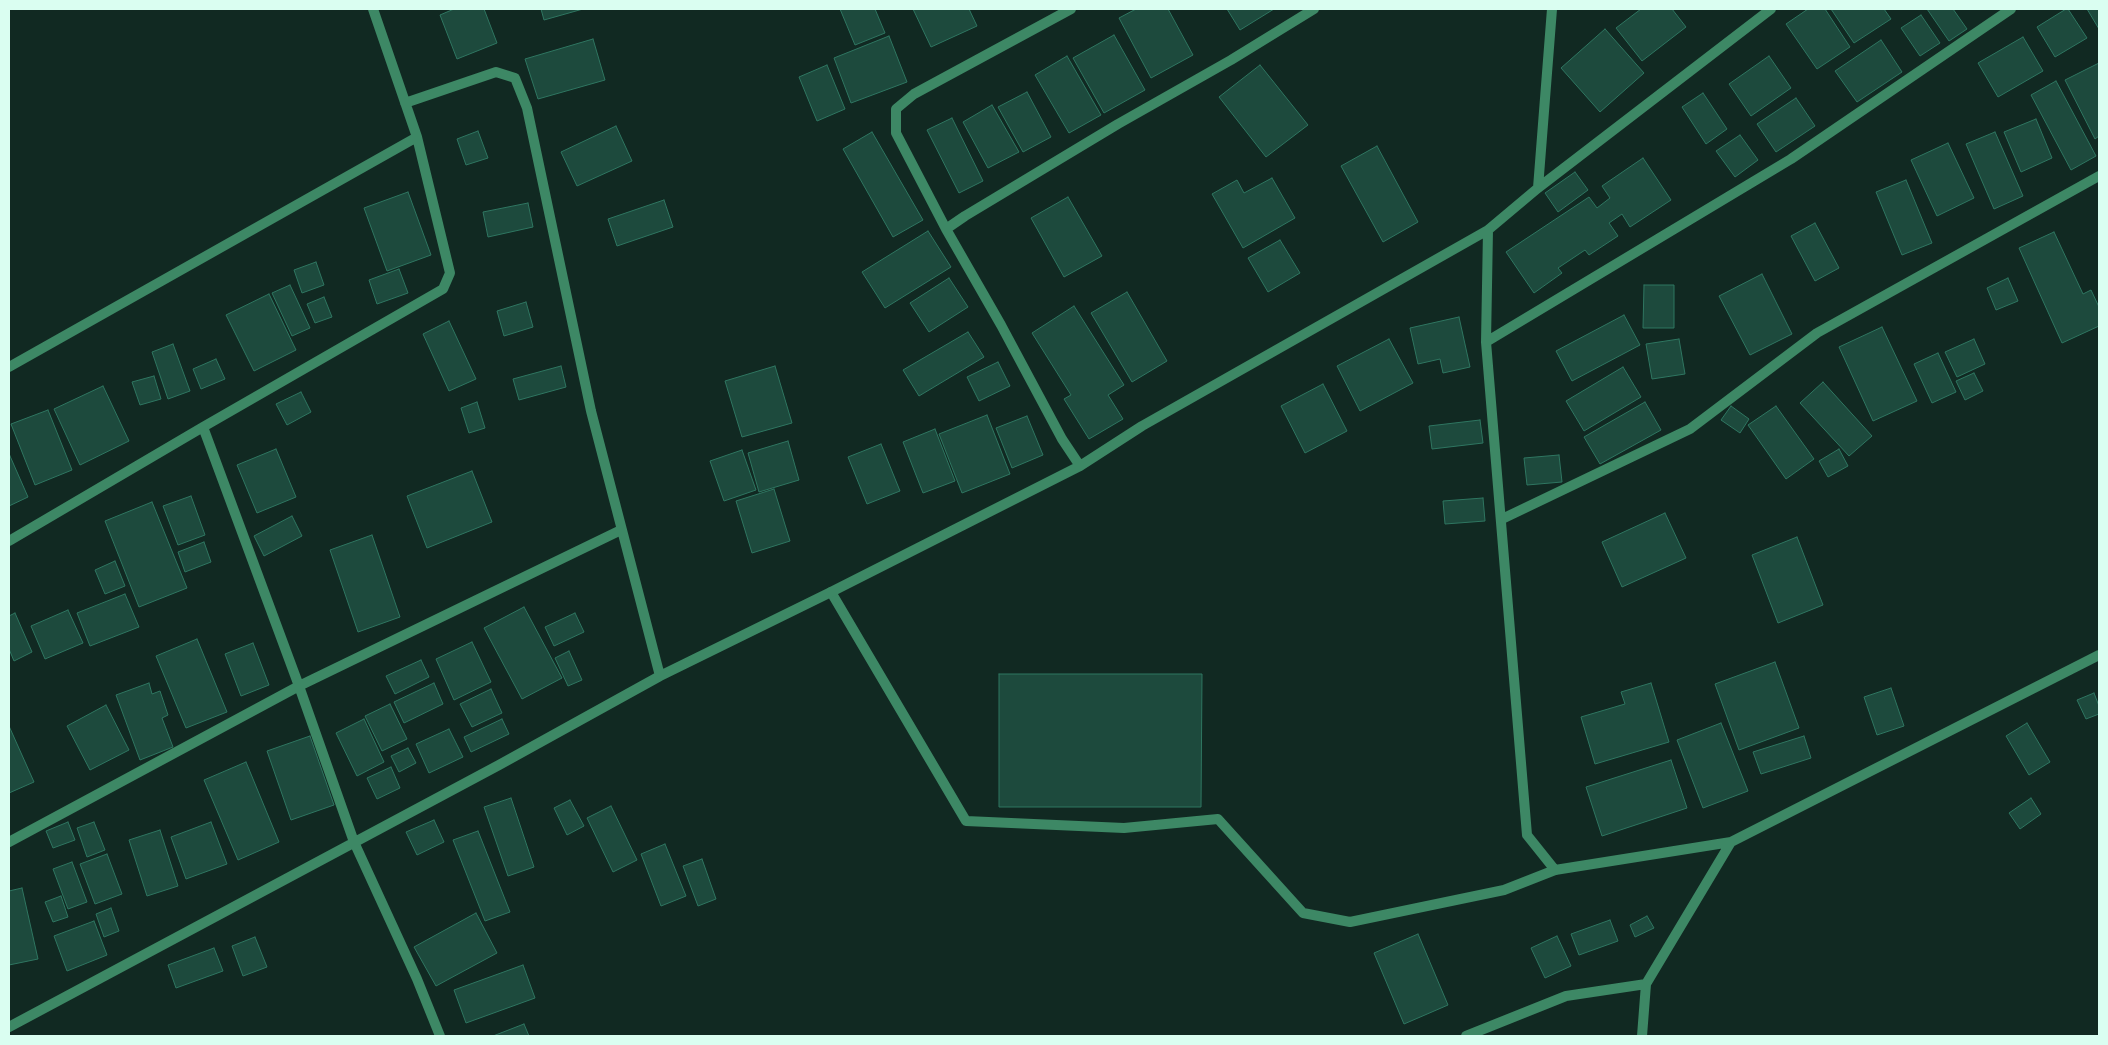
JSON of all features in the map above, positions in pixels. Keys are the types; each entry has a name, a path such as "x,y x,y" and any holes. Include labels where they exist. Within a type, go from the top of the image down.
{"street":[{"path":"9,541 443,289 450,272 417,137 373,9"},
{"path":"1071,9 914,94 896,109 896,133 946,229 1001,325 1062,439 1080,466"},
{"path":"946,229 1118,124 1231,60 1314,9"},
{"path":"1538,188 1552,9"},
{"path":"9,1027 499,765 660,676 1080,466 1142,426 1488,230 1538,188 1771,9"},
{"path":"1486,342 1792,159 2011,9"},
{"path":"405,103 496,72 515,78 527,108 591,412 660,676"},
{"path":"9,368 417,137"},
{"path":"1502,520 1690,429 1817,333 2099,176"},
{"path":"1488,230 1486,342 1528,835 1555,870"},
{"path":"203,427 299,686 354,842 421,987 440,1036"},
{"path":"9,842 299,686 621,530"},
{"path":"831,592 966,821 1124,828 1218,819 1303,913 1350,922 1504,890 1555,870 1731,842 2099,655"},
{"path":"1642,1036 1646,984 1731,842"},
{"path":"1466,1036 1566,996 1646,984"}],"building":[{"path":"454,9 484,9 497,43 457,59 440,15"},
{"path":"541,9 583,9 544,20"},
{"path":"840,9 875,9 885,33 855,45"},
{"path":"913,9 969,9 977,26 931,47"},
{"path":"1136,9 1168,9 1193,55 1151,78 1119,18"},
{"path":"1227,9 1274,9 1240,30"},
{"path":"1641,9 1672,9 1686,27 1642,61 1616,28"},
{"path":"1808,9 1825,9 1850,47 1817,69 1786,24"},
{"path":"1831,9 1884,9 1891,19 1854,43"},
{"path":"1927,9 1953,9 1967,29 1949,41"},
{"path":"2068,9 2087,38 2055,57 2037,27"},
{"path":"2087,9 2099,9 2099,29"},
{"path":"1921,15 1940,43 1920,56 1901,28"},
{"path":"1605,29 1644,73 1600,112 1561,68"},
{"path":"1114,35 1145,90 1104,113 1073,58"},
{"path":"889,36 907,82 851,103 834,58"},
{"path":"2023,37 2043,71 1998,97 1978,63"},
{"path":"593,39 605,80 538,99 525,59"},
{"path":"1881,40 1902,72 1857,102 1835,71"},
{"path":"1067,56 1101,115 1069,133 1035,75"},
{"path":"1769,56 1791,88 1751,116 1729,84"},
{"path":"2099,63 2099,136 2095,139 2065,80"},
{"path":"827,65 845,109 817,121 799,77"},
{"path":"1260,65 1308,125 1266,157 1219,97"},
{"path":"2056,81 2096,156 2071,170 2031,95"},
{"path":"1027,92 1051,137 1023,152 998,107"},
{"path":"1703,93 1727,129 1706,144 1682,107"},
{"path":"1796,98 1815,126 1776,152 1757,124"},
{"path":"992,105 1019,152 988,168 963,122"},
{"path":"952,118 983,181 959,193 927,130"},
{"path":"2036,119 2052,158 2021,172 2004,132"},
{"path":"616,126 632,161 577,186 561,152"},
{"path":"478,131 488,158 466,165 457,139"},
{"path":"872,132 923,220 893,237 843,149"},
{"path":"1995,132 2023,196 1994,209 1966,144"},
{"path":"1740,135 1758,160 1735,177 1716,151"},
{"path":"1948,143 1974,198 1937,216 1911,160"},
{"path":"1377,146 1418,222 1383,242 1341,166"},
{"path":"1643,158 1671,200 1630,227 1622,214 1609,223 1618,236 1589,255 1585,250 1558,268 1562,273 1534,293 1506,252 1589,197 1597,208 1610,198 1602,186"},
{"path":"1575,172 1588,190 1558,212 1545,193"},
{"path":"1272,178 1295,218 1243,248 1212,194 1237,180 1244,193"},
{"path":"1906,180 1932,243 1902,255 1876,192"},
{"path":"408,192 431,255 387,271 364,208"},
{"path":"1068,197 1102,256 1064,277 1031,218"},
{"path":"664,200 673,227 617,246 608,219"},
{"path":"528,203 533,227 488,237 483,212"},
{"path":"1815,223 1839,268 1815,281 1791,236"},
{"path":"928,231 951,267 885,308 862,272"},
{"path":"2054,232 2083,294 2091,290 2099,307 2099,326 2062,343 2019,248"},
{"path":"1280,240 1300,273 1268,292 1248,258"},
{"path":"316,262 324,285 302,293 294,270"},
{"path":"399,269 408,293 377,304 369,280"},
{"path":"1762,274 1792,334 1750,355 1719,296"},
{"path":"949,278 968,307 929,332 910,303"},
{"path":"2008,278 2018,301 1996,310 1987,288"},
{"path":"290,285 310,328 292,336 272,293"},
{"path":"1644,285 1674,285 1674,328 1643,328"},
{"path":"1127,292 1167,361 1132,382 1091,313"},
{"path":"269,294 296,350 254,371 226,315"},
{"path":"324,297 332,317 315,323 307,304"},
{"path":"526,302 533,327 504,336 497,311"},
{"path":"1074,306 1124,385 1108,395 1123,419 1089,439 1064,399 1071,395 1032,333"},
{"path":"1624,315 1640,345 1572,381 1556,351"},
{"path":"1459,317 1470,367 1443,373 1440,359 1418,364 1410,328"},
{"path":"449,321 476,379 449,391 423,334"},
{"path":"1882,327 1917,401 1873,421 1839,347"},
{"path":"968,332 984,357 919,396 903,370"},
{"path":"1389,339 1413,383 1360,411 1337,366"},
{"path":"1679,339 1685,374 1652,379 1646,344"},
{"path":"1974,339 1985,364 1957,377 1945,352"},
{"path":"173,344 190,391 168,399 152,352"},
{"path":"1938,353 1956,392 1932,403 1914,364"},
{"path":"216,359 225,379 201,389 193,369"},
{"path":"998,362 1010,386 979,401 967,377"},
{"path":"561,366 566,387 519,400 513,379"},
{"path":"775,366 792,423 742,437 725,381"},
{"path":"1623,367 1641,397 1584,431 1566,401"},
{"path":"1974,373 1983,391 1965,400 1956,381"},
{"path":"154,376 161,399 140,405 132,382"},
{"path":"1823,382 1872,436 1849,456 1800,403"},
{"path":"1323,384 1347,431 1305,453 1281,406"},
{"path":"103,386 129,441 80,465 54,409"},
{"path":"301,392 311,412 287,425 276,404"},
{"path":"477,402 485,428 469,433 461,408"},
{"path":"1645,402 1661,430 1600,464 1584,437"},
{"path":"1731,406 1749,419 1740,433 1721,420"},
{"path":"1776,406 1814,459 1786,479 1748,425"},
{"path":"48,410 72,470 35,485 11,424"},
{"path":"987,415 1010,474 962,493 939,434"},
{"path":"1027,416 1043,455 1012,468 996,428"},
{"path":"1480,420 1483,443 1432,449 1429,426"},
{"path":"935,429 955,481 923,493 903,442"},
{"path":"788,441 799,480 759,492 748,453"},
{"path":"881,444 900,491 867,504 848,457"},
{"path":"276,449 296,497 257,513 237,465"},
{"path":"1839,449 1848,466 1828,477 1819,461"},
{"path":"742,450 756,490 724,501 710,461"},
{"path":"1559,455 1562,482 1527,485 1524,458"},
{"path":"9,457 28,497 9,506"},
{"path":"472,471 492,522 427,548 407,496"},
{"path":"774,489 790,541 752,553 736,501"},
{"path":"191,496 205,535 178,545 163,506"},
{"path":"1483,498 1485,521 1445,524 1443,501"},
{"path":"152,502 187,588 139,607 105,521"},
{"path":"1665,513 1686,558 1622,587 1602,542"},
{"path":"292,516 302,536 264,556 254,536"},
{"path":"372,535 400,617 358,632 330,550"},
{"path":"1797,537 1823,605 1778,623 1752,555"},
{"path":"204,542 211,562 185,572 178,552"},
{"path":"115,561 125,586 105,594 95,570"},
{"path":"125,594 139,627 90,646 77,613"},
{"path":"524,607 562,678 522,699 484,628"},
{"path":"68,610 83,643 45,659 31,626"},
{"path":"15,613 32,652 14,661 9,649 9,616"},
{"path":"575,613 584,632 554,646 545,627"},
{"path":"197,639 227,712 186,728 156,656"},
{"path":"472,642 491,682 454,700 436,659"},
{"path":"253,643 269,685 241,696 225,654"},
{"path":"569,651 582,680 568,686 555,658"},
{"path":"421,660 429,677 395,694 386,676"},
{"path":"1775,662 1799,728 1739,750 1715,684"},
{"path":"999,674 1202,674 1201,807 999,807"},
{"path":"149,683 152,694 160,691 168,715 162,718 173,747 140,760 116,695"},
{"path":"434,683 443,704 404,723 394,702"},
{"path":"1651,683 1669,742 1595,764 1581,717 1625,704 1621,692"},
{"path":"1891,688 1904,726 1877,735 1864,697"},
{"path":"491,689 502,713 472,727 460,704"},
{"path":"2094,693 2099,706 2099,714 2086,719 2077,700"},
{"path":"390,704 407,739 382,751 365,716"},
{"path":"106,705 129,750 90,770 67,726"},
{"path":"364,719 384,762 357,776 336,733"},
{"path":"502,719 509,734 471,752 464,737"},
{"path":"1721,723 1748,791 1703,808 1677,740"},
{"path":"2027,723 2050,762 2029,775 2006,736"},
{"path":"9,726 34,782 9,793"},
{"path":"449,729 463,757 429,773 416,744"},
{"path":"310,736 334,805 291,820 267,751"},
{"path":"1804,736 1811,758 1761,774 1753,752"},
{"path":"408,748 416,763 399,772 391,756"},
{"path":"1671,760 1687,808 1602,836 1586,787"},
{"path":"246,762 279,842 238,860 204,780"},
{"path":"391,767 400,788 377,799 367,778"},
{"path":"511,798 534,867 508,876 484,807"},
{"path":"2031,798 2041,814 2020,829 2009,813"},
{"path":"570,800 584,826 567,835 554,808"},
{"path":"611,806 637,860 613,872 587,818"},
{"path":"434,820 444,842 417,855 406,832"},
{"path":"68,822 75,840 53,848 46,831"},
{"path":"94,822 105,850 87,857 77,828"},
{"path":"211,822 227,864 186,879 171,837"},
{"path":"160,830 178,886 147,896 129,840"},
{"path":"478,831 510,912 485,921 453,840"},
{"path":"665,844 686,896 661,906 641,854"},
{"path":"107,854 122,894 95,904 80,864"},
{"path":"702,859 716,899 698,906 683,866"},
{"path":"72,862 87,902 68,909 53,869"},
{"path":"22,888 38,959 9,965 9,891"},
{"path":"61,896 68,917 53,922 45,902"},
{"path":"111,908 119,931 104,937 96,914"},
{"path":"476,913 497,953 436,986 414,947"},
{"path":"1647,916 1654,928 1635,937 1630,925"},
{"path":"1610,920 1618,941 1579,955 1571,934"},
{"path":"94,921 107,955 67,971 54,936"},
{"path":"1418,934 1448,1005 1404,1024 1374,953"},
{"path":"1557,936 1571,966 1545,978 1531,948"},
{"path":"255,937 267,967 243,976 232,946"},
{"path":"214,948 223,971 176,988 168,965"},
{"path":"523,965 535,998 466,1023 454,990"},
{"path":"524,1024 529,1036 493,1036"}]}
